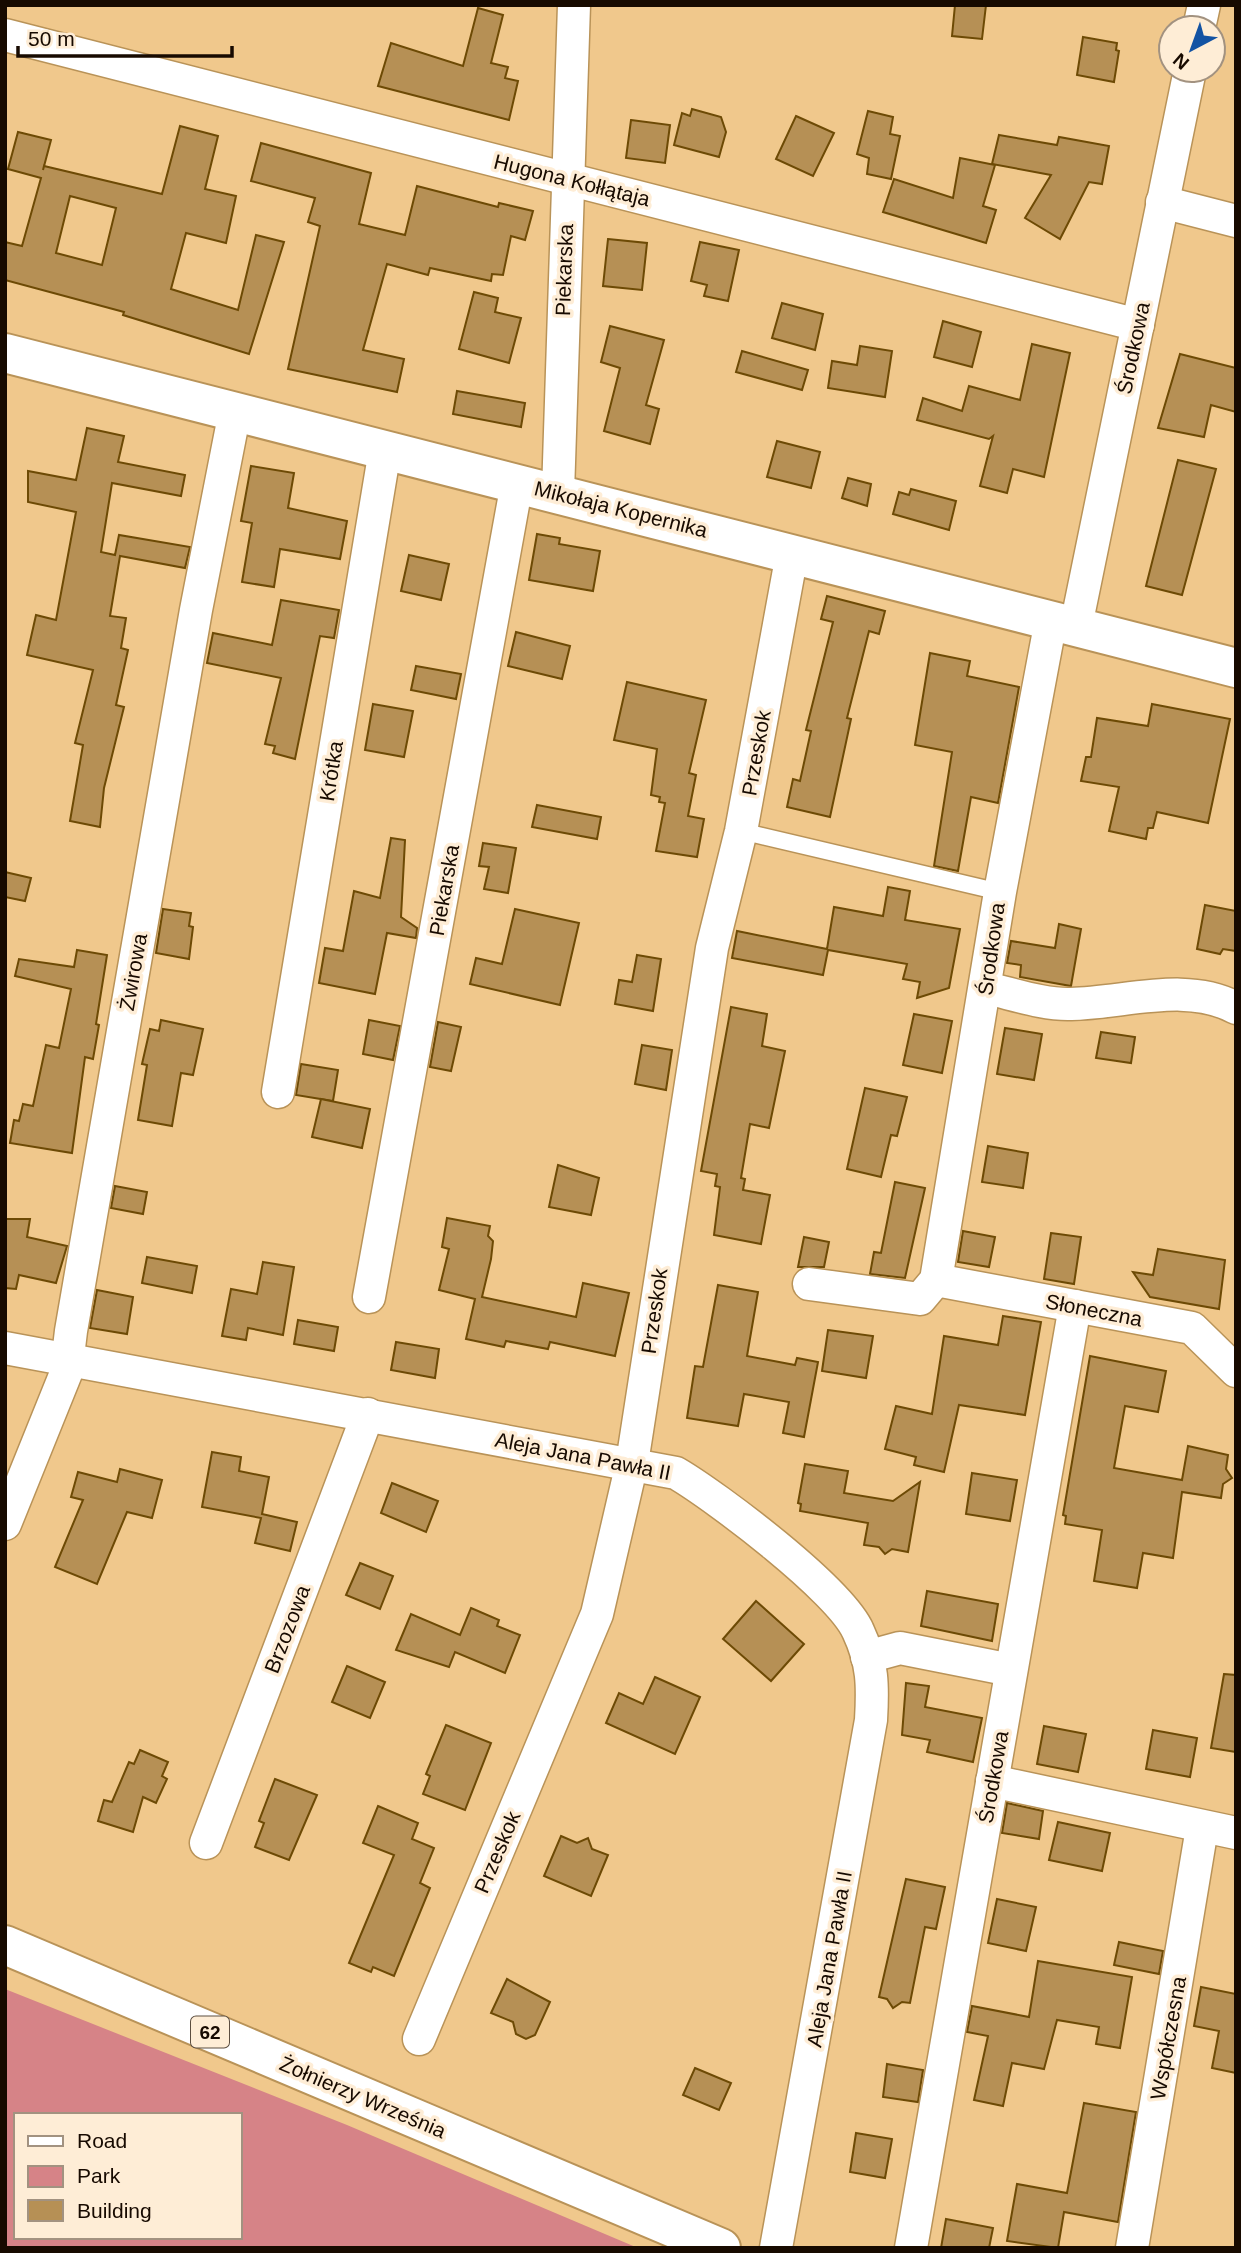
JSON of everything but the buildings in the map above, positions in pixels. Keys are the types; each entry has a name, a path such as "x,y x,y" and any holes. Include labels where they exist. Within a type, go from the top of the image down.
{"street":[{"name":"Piekarska","path":"558,493 574,5"},
{"name":"Hugona Kołłątaja","path":"5,35 1138,325"},
{"name":"Środkowa","path":"936,1280 1000,892 1138,325 1187,84"},
{"path":"1162,202 1236,221"},
{"name":"Mikołaja Kopernika","path":"5,354 517,482 1236,668"},
{"name":"Żwirowa","path":"5,1524 66,1373 193,624 235,411"},
{"name":"Krótka","path":"278,1092 384,450"},
{"name":"Piekarska","path":"369,1297 517,482"},
{"name":"Przeskok","path":"419,2039 597,1614 632,1463 712,948 741,831 792,554"},
{"path":"986,988 1068,1004 1195,994 1218,998 1236,1008"},
{"path":"808,1284 920,1299 936,1280"},
{"name":"Słoneczna","path":"936,1280 1192,1328 1236,1371"},
{"name":"Środkowa","path":"911,2248 1075,1306"},
{"name":"Aleja Jana Pawła II","path":"5,1348 676,1473 716,1497 826,1591 858,1628 873,1675 871,1720 776,2248"},
{"name":"Brzozowa","path":"206,1843 368,1414"},
{"path":"867,1657 900,1648 1011,1670"},
{"path":"992,1781 1202,1828 1236,1833"},
{"name":"Współczesna","path":"1132,2248 1202,1828"},
{"name":"Żołnierzy Września","path":"5,1945 720,2248"}],"lane":[{"path":"741,831 1000,892"}],"green space":[{"path":"5,1989 347,2125 638,2248 5,2248"}]}
